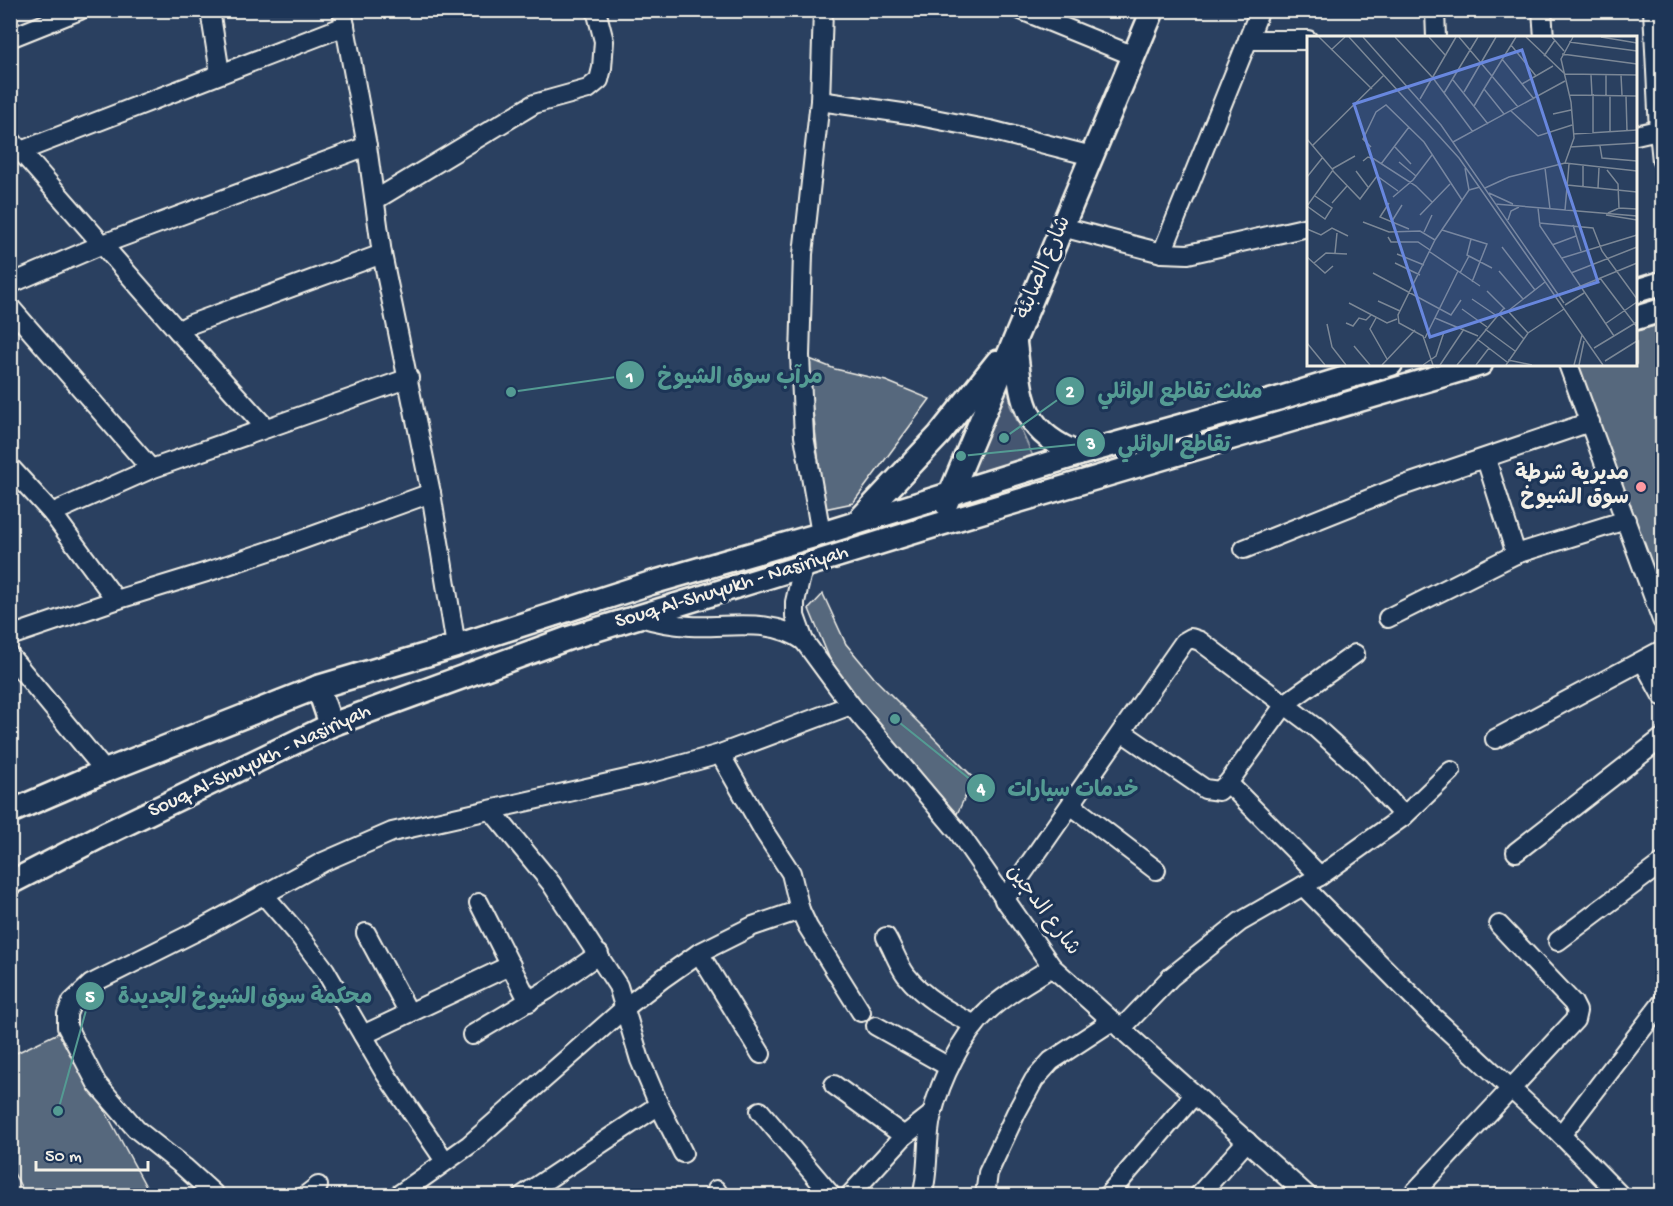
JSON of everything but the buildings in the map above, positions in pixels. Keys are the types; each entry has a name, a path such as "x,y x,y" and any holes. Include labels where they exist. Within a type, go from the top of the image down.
{"main road":[{"name":"شارع الصابئة","path":"937,525 1154,10"},
{"path":"1637,290 1662,283"},
{"path":"1637,317 1662,310"},
{"path":"1015,340 1021,392 1028,413 1041,432 1058,446 1079,454"},
{"path":"856,523 939,435 1015,340"},
{"name":"Souq Al-Shuyukh - Nasiriyah","path":"10,812 105,771 318,687 456,646 651,583 821,534 1079,454 1277,399 1384,366"},
{"name":"Souq Al-Shuyukh - Nasiriyah","path":"10,883 105,834 331,725 569,638 807,564 1474,366"},
{"path":"318,687 331,725"}],"street":[{"path":"10,38 80,10"},
{"path":"210,10 220,73"},
{"path":"375,200 534,104 588,89 599,80 604,41 596,10"},
{"path":"821,534 804,436 800,356 803,254 820,101 823,10"},
{"path":"1021,10 1134,56"},
{"path":"1162,254 1260,10"},
{"path":"1435,10 1436,36"},
{"path":"1542,10 1544,36"},
{"path":"1653,10 1662,161"},
{"path":"266,428 16,145 220,73 344,18 367,146 382,254 431,493 456,646"},
{"path":"1248,40 1307,40"},
{"path":"820,101 909,114 990,130 1092,156"},
{"path":"1637,135 1661,130"},
{"path":"10,284 103,244 367,146"},
{"path":"1062,227 1162,254 1188,254 1307,227"},
{"path":"178,331 191,324 382,254"},
{"path":"10,307 151,469"},
{"path":"1569,366 1662,620"},
{"path":"52,513 151,469 409,378"},
{"path":"1244,549 1399,487 1590,422"},
{"path":"1486,459 1516,554"},
{"path":"10,467 52,513 116,600"},
{"path":"10,636 227,565 431,493"},
{"path":"1388,618 1516,554 1626,520"},
{"name":"شارع الدجين","path":"807,564 801,576 795,602 795,616 804,641 851,705 959,833 1052,967 1308,1196"},
{"name":"شارع الدجين","path":"640,617 690,626 772,626 804,641"},
{"path":"1004,900 1184,642 1191,638 1200,641 1286,703 1339,748 1404,816"},
{"path":"1495,740 1662,650"},
{"path":"1122,732 1205,789 1219,791 1286,703 1355,654"},
{"path":"10,656 105,771"},
{"path":"1643,661 1662,696"},
{"path":"216,1196 184,1167 136,1130 97,1084 67,1027 67,1014 72,1002 91,984 200,930 323,862 392,832 634,778 720,754 851,705"},
{"path":"1516,852 1662,738"},
{"path":"720,754 765,833 791,873 800,910 813,935 861,1011"},
{"path":"985,1196 988,1173 1016,1113 1034,1080 1051,1061 1117,1025 1171,977 1231,929 1320,876 1404,816 1451,771"},
{"path":"1227,783 1320,876"},
{"path":"1071,805 1156,870"},
{"path":"491,810 551,883 618,986 640,1060 683,1153"},
{"path":"1558,941 1662,863"},
{"path":"1303,886 1430,1014 1561,1136 1621,1196"},
{"path":"263,894 298,934 325,970 385,1073 446,1161"},
{"path":"479,903 529,1002"},
{"path":"397,1196 469,1144 626,1007 699,953 753,926 800,910"},
{"path":"1411,1196 1509,1088 1575,1020 1577,1011 1574,1004 1499,925"},
{"path":"366,933 409,1013"},
{"path":"886,937 905,973 924,995 975,1025"},
{"path":"699,953 761,1054"},
{"path":"472,1035 529,1002 599,954"},
{"path":"363,1035 511,965"},
{"path":"922,1196 926,1181 932,1114 949,1067 975,1025 990,1009 1052,967"},
{"path":"1561,1136 1662,1003"},
{"path":"876,1026 949,1067"},
{"path":"834,1085 904,1136"},
{"path":"1107,1196 1194,1095"},
{"path":"522,1196 659,1105"},
{"path":"760,1111 832,1196"},
{"path":"849,1196 904,1136 932,1114"},
{"path":"1198,1196 1247,1141"}],"shaded area":[{"path":"1005,385 1011,387 1010,405 1036,463 968,477"}],"place":[{"name":"مرآب سوق الشيوخ","path":"511,392"},
{"name":"مثلث تقاطع الوائلي","path":"1004,438"},
{"name":"تقاطع الوائلي","path":"961,456"},
{"name":"مديرية شرطة سوق الشيوخ","path":"1641,487"},
{"name":"خدمات سيارات","path":"895,719"},
{"name":"محكمة سوق الشيوخ الجديدة","path":"58,1111"}]}
